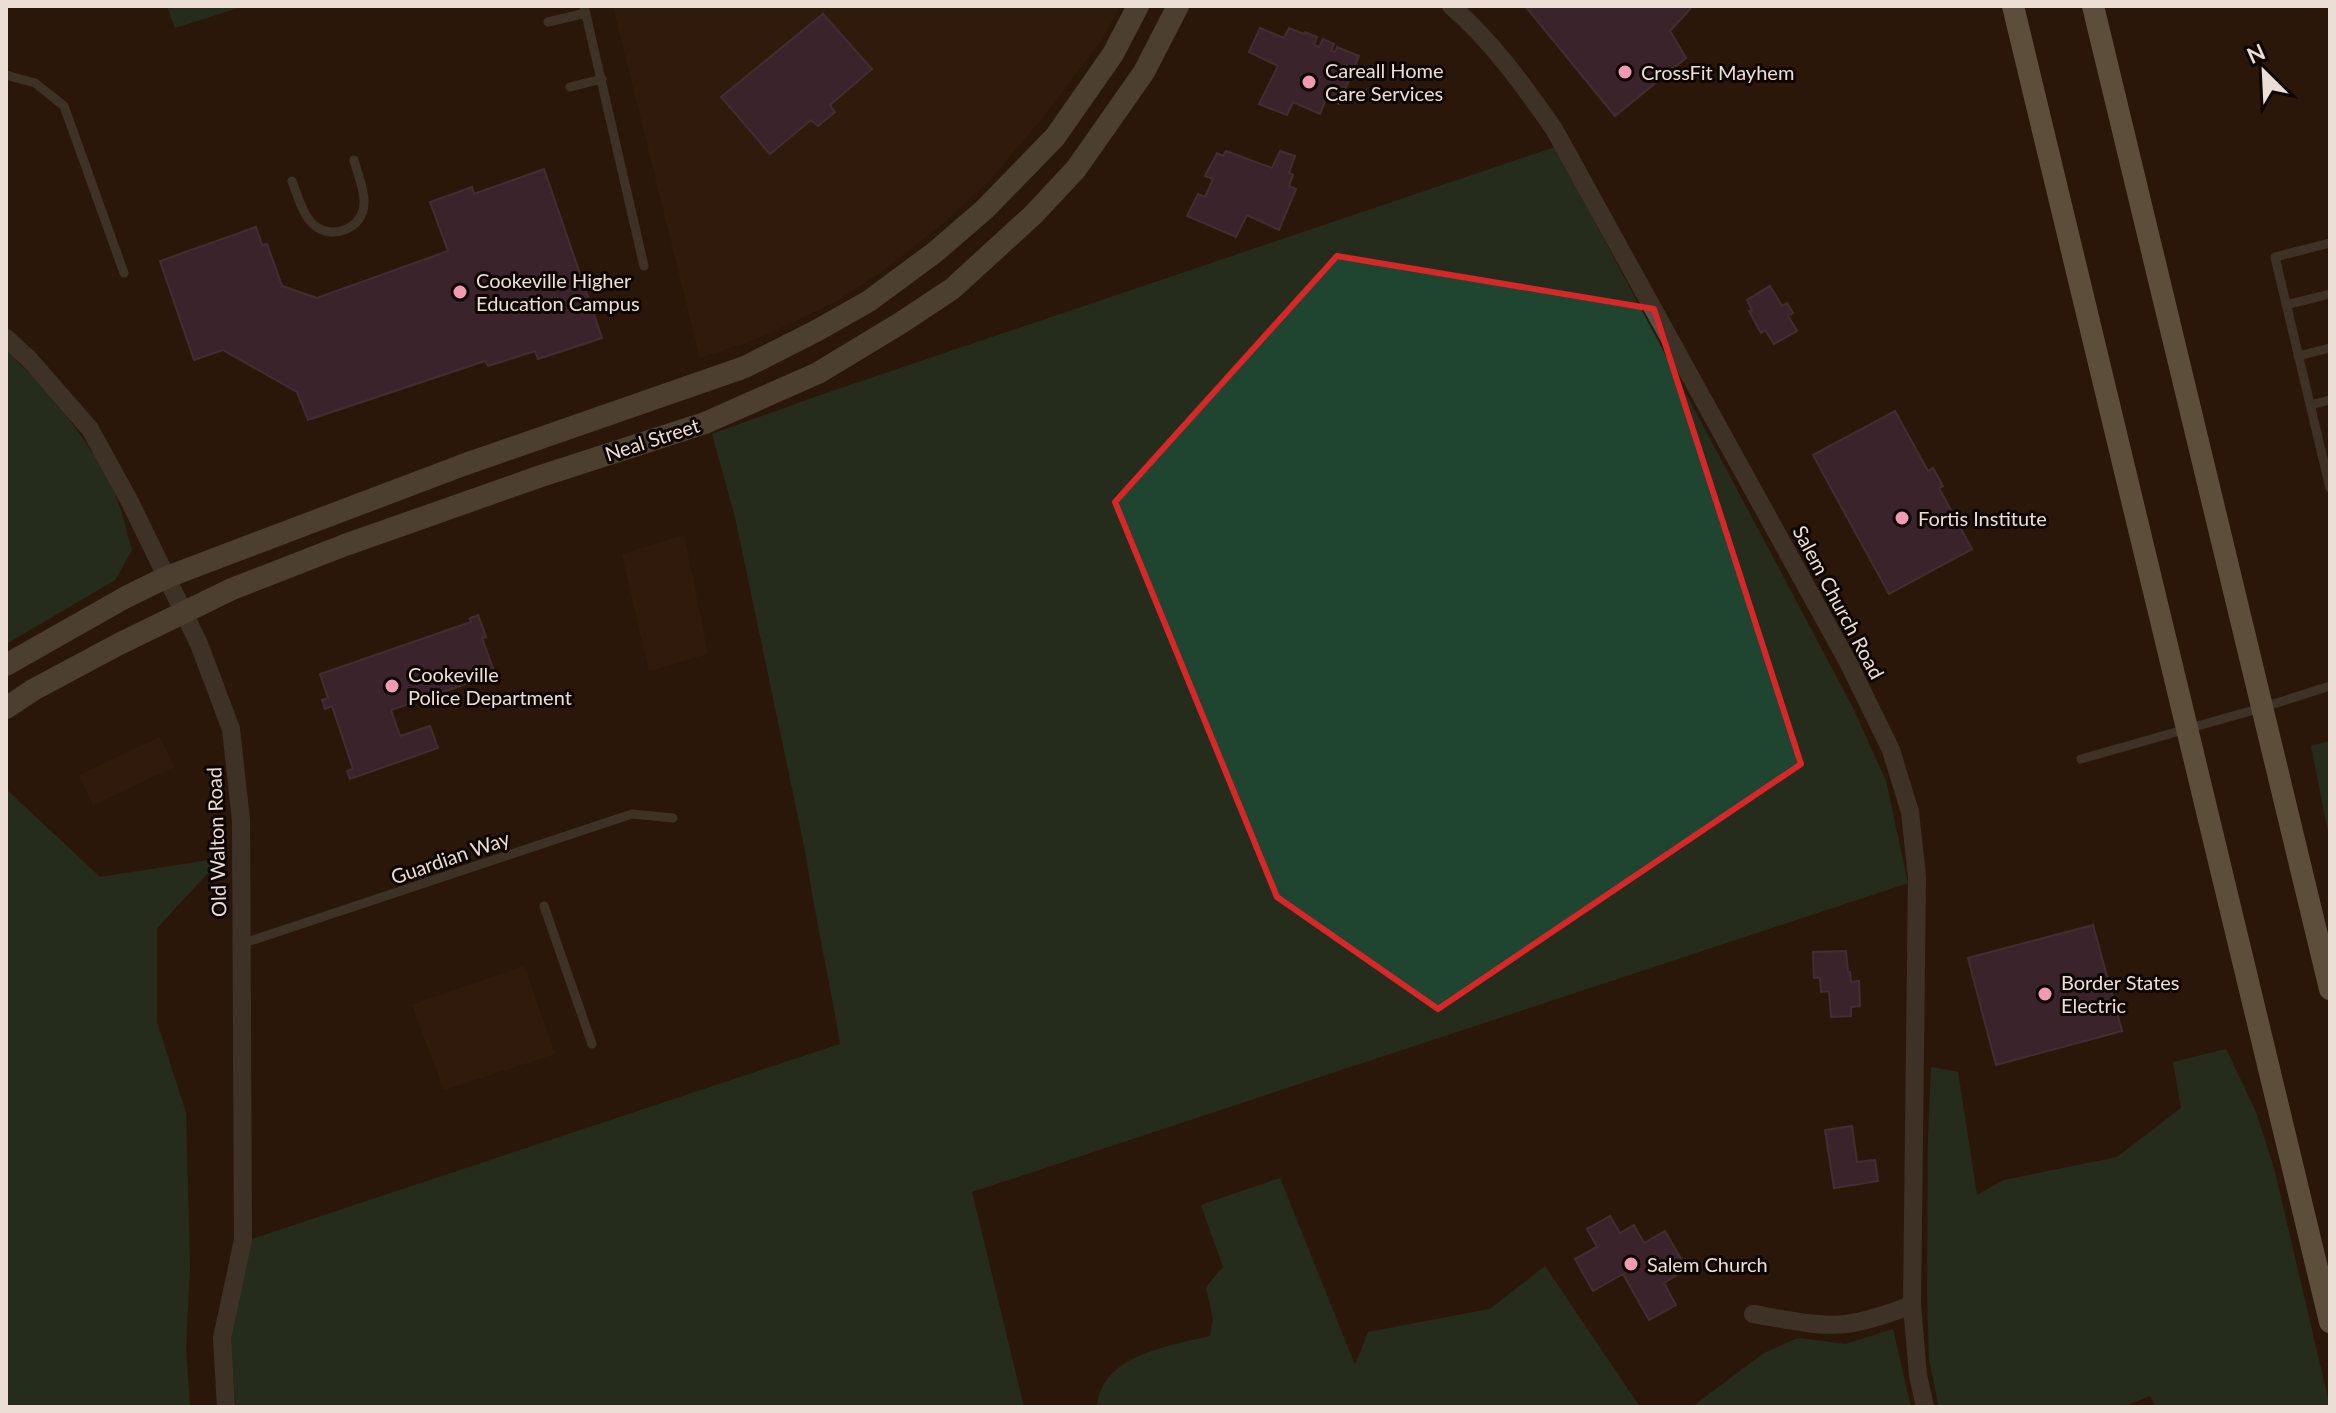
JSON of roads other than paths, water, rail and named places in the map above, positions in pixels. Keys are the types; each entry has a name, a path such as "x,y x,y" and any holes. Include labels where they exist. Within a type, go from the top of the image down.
{"highway":[{"path":"2013,6 2330,1322"},
{"path":"2093,6 2330,989"}],"main road":[{"name":"Neal Street","path":"6,665 167,577 463,465 745,367 869,301 934,253 985,209 1055,137 1113,54 1138,6"},
{"name":"Neal Street","path":"6,708 33,690 232,589 345,545 541,476 705,423 818,373 885,333 952,289 1009,238 1076,169 1144,72 1178,6"},
{"path":"985,209 1009,238"}],"street":[{"name":"Salem Church Road","path":"1451,6 1471,23 1513,71 1554,129 1849,664 1891,750 1910,812 1917,877 1912,1305 1918,1375 1925,1407"},
{"name":"Old Walton Road","path":"6,338 29,359 90,429 130,502 199,644 231,729 241,820 243,1240 222,1338 226,1407"},
{"path":"1753,1314 1799,1322 1845,1324 1880,1317 1912,1305"}],"lane":[{"path":"548,22 585,10 644,266"},
{"path":"6,75 35,83 64,106 124,273"},
{"path":"570,87 602,79"},
{"path":"292,181 314,226 329,232 346,230 359,220 364,203 354,160"},
{"path":"2330,243 2275,257 2310,405 2326,456 2330,488"},
{"path":"2286,305 2330,294"},
{"path":"2298,356 2330,348"},
{"path":"2310,405 2330,400"},
{"path":"2081,759 2330,686"},
{"name":"Guardian Way","path":"241,945 632,814 673,818"},
{"path":"544,906 592,1044"}],"place":[{"name":"CrossFit Mayhem","path":"1625,72"},
{"name":"Careall Home Care Services","path":"1309,82"},
{"name":"Cookeville Higher Education Campus","path":"460,292"},
{"name":"Fortis Institute","path":"1902,518"},
{"name":"Cookeville Police Department","path":"392,686"},
{"name":"Border States Electric","path":"2045,994"},
{"name":"Salem Church","path":"1631,1264"}]}
